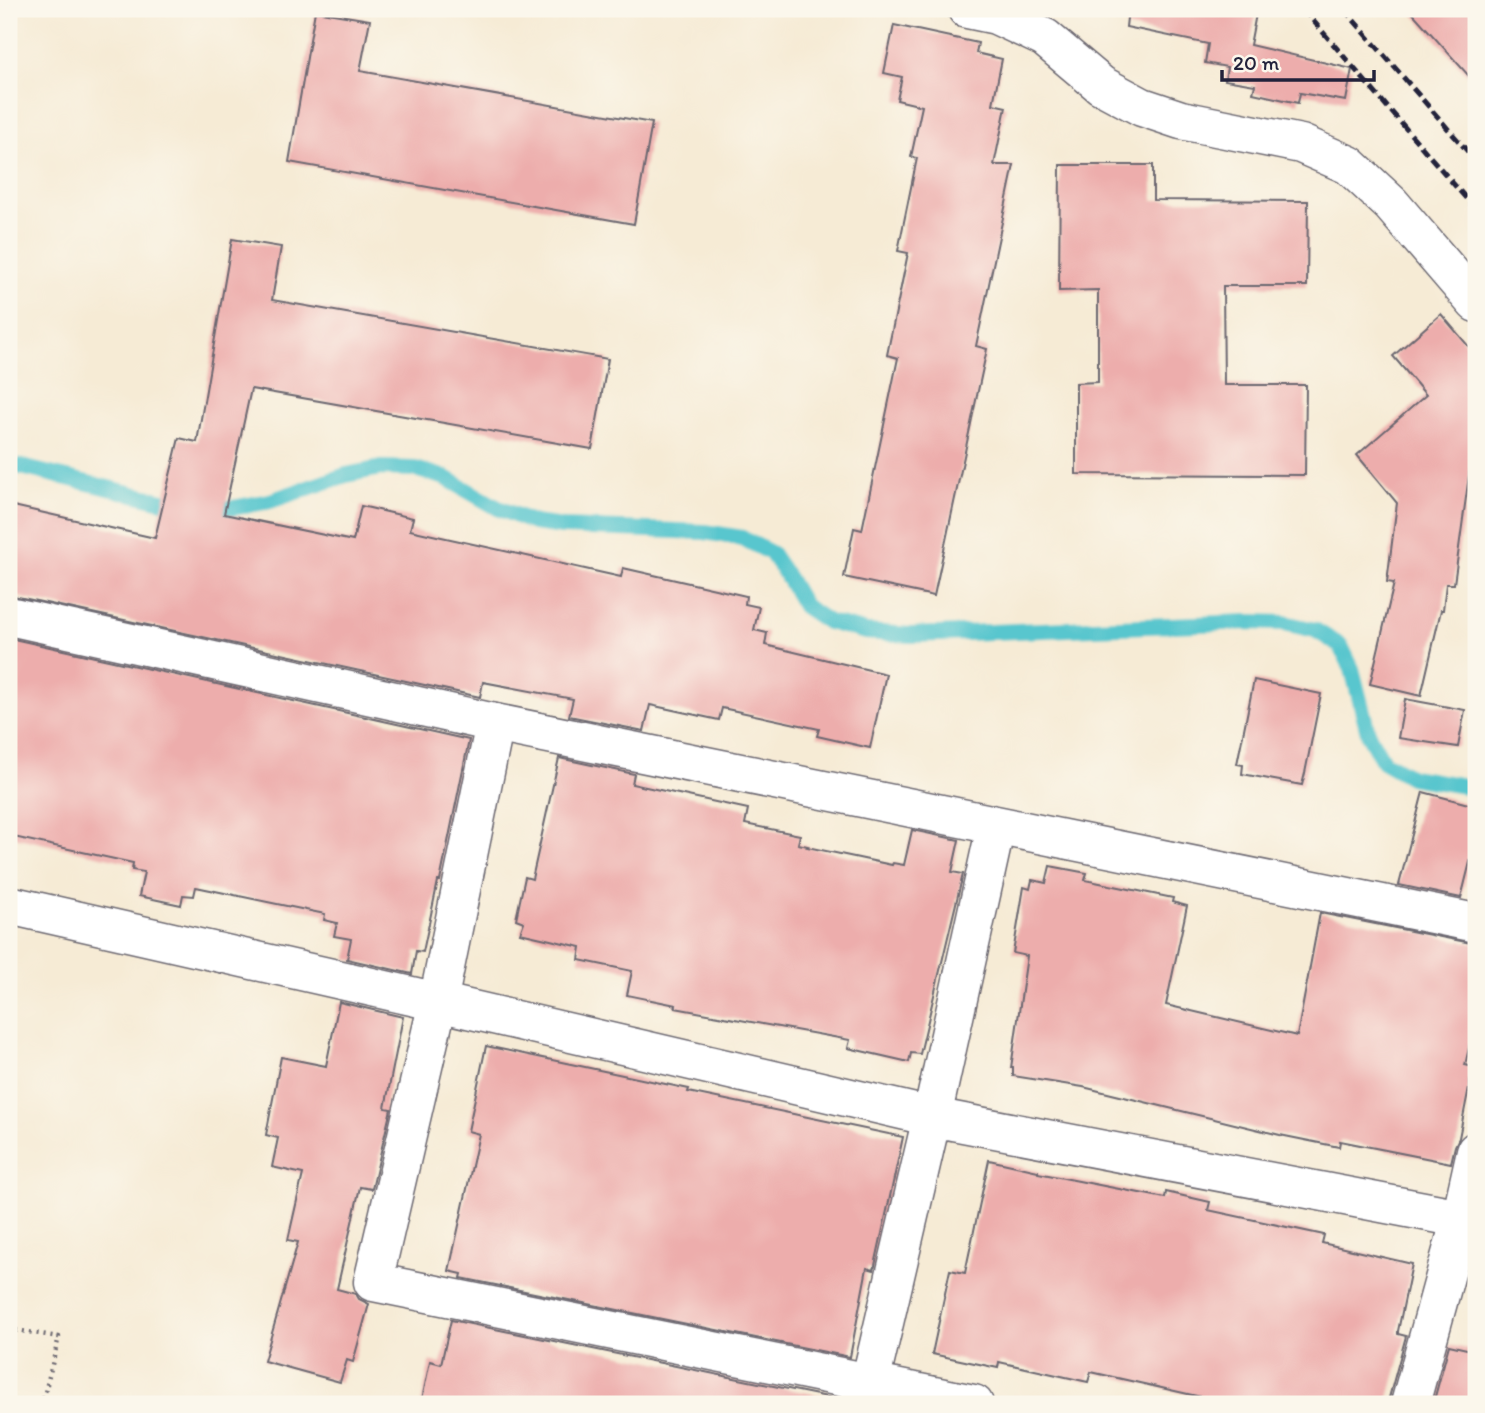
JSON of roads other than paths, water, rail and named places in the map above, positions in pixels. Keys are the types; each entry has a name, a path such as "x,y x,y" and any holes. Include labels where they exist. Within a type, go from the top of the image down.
{"street":[{"path":"967,9 996,15 1045,37 1101,85 1142,107 1181,120 1301,144 1349,165 1391,204 1476,303"},
{"path":"9,616 495,723 1476,923"},
{"path":"495,723 438,1002 373,1282 974,1404"},
{"path":"870,1383 996,826"},
{"path":"9,905 932,1117 1469,1219"},
{"path":"1410,1404 1469,1219 1476,1151"}],"waterway":[{"path":"9,464 183,506"},
{"path":"205,508 227,509 270,501 346,475 381,468 415,469 446,478 498,508 534,523 563,527 705,532 742,538 771,553 804,606 828,622 866,632 911,635 1249,622 1284,623 1315,630 1341,646 1352,669 1369,736 1383,761 1411,777 1476,788"}],"railway":[{"path":"1303,9 1476,210"},
{"path":"1344,9 1476,161"}]}
